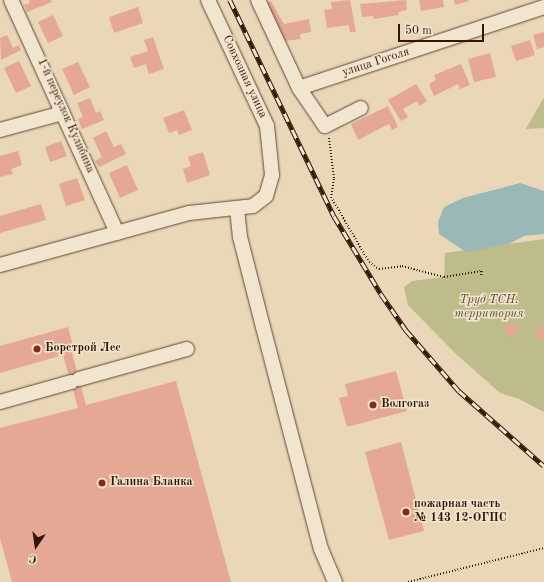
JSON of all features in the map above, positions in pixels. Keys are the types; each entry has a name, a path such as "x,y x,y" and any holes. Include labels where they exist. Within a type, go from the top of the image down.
{"street":[{"name":"1-й переулок Кулибина","path":"12,0 117,233"},
{"name":"Совхозная улица","path":"208,0 267,126 272,162 270,186 266,196 253,206 237,209"},
{"path":"258,0 299,88 325,126 361,108"},
{"name":"улица Гоголя","path":"299,88 544,7"},
{"path":"0,130 63,113"},
{"path":"0,266 201,210 237,209 240,237 321,549 335,582"},
{"path":"0,402 187,349"}],"path":[{"path":"325,126 334,179 332,197 369,262 379,269 402,266 444,277 470,270 482,271 481,276"},
{"path":"408,582 544,548"}],"green space":[{"path":"544,97 544,128 526,129"},
{"name":"Труд ТСН. территория","path":"544,239 544,412 519,399 500,393 456,354 408,305 404,287 412,281 444,277 445,253"}],"water":[{"path":"520,183 544,191 544,234 524,236 509,244 466,252 439,234 438,222 444,207 463,198"}],"building":[{"path":"29,0 51,0 52,2 27,12 24,5 30,3"},
{"path":"350,0 356,32 350,32 349,25 327,28 324,10 332,9 331,2"},
{"path":"406,0 407,10 398,12 399,15 374,19 373,16 362,17 360,4"},
{"path":"419,0 443,0 444,7 421,11"},
{"path":"454,0 469,0 469,1 455,5"},
{"path":"271,1 284,24 309,19 311,32 300,34 301,39 283,41 265,3"},
{"path":"138,7 143,23 114,33 109,17"},
{"path":"53,15 63,36 48,43 38,22"},
{"path":"544,32 544,47 537,49 533,35"},
{"path":"7,35 13,48 19,45 21,50 1,60 0,38"},
{"path":"153,37 164,69 149,74 146,64 134,68 130,57 148,51 144,40"},
{"path":"530,40 535,55 516,61 511,46"},
{"path":"490,53 496,77 474,82 468,59"},
{"path":"19,61 31,86 16,93 4,68"},
{"path":"78,62 90,87 74,95 62,69"},
{"path":"461,64 470,85 460,89 458,84 434,96 429,84 436,80 434,75"},
{"path":"416,84 427,101 419,106 417,101 403,109 408,117 401,121 388,100"},
{"path":"90,98 96,113 100,111 104,120 82,129 78,119 83,117 77,103"},
{"path":"388,106 398,127 392,130 389,124 358,140 351,124"},
{"path":"184,110 192,130 179,135 177,130 169,133 163,118"},
{"path":"106,131 114,147 121,144 126,154 99,167 95,161 102,157 93,138"},
{"path":"61,141 67,156 50,162 45,147"},
{"path":"18,151 22,165 11,169 13,174 0,177 0,156"},
{"path":"203,152 210,175 187,183 183,169 191,166 188,157"},
{"path":"127,165 138,190 120,198 109,173"},
{"path":"77,178 85,200 66,206 59,184"},
{"path":"41,204 46,220 0,233 0,216"},
{"path":"507,324 518,325 517,337 506,336"},
{"path":"537,326 544,327 544,339 536,338"},
{"name":"Галина Бланка","path":"68,327 75,352 72,353 86,405 176,381 231,582 12,582 0,538 0,428 78,408 63,355 0,373 0,346"},
{"name":"Волгогаз","path":"396,371 407,411 347,427 339,398 348,396 345,384"},
{"path":"401,442 424,531 389,540 365,452"}],"railway":[{"path":"230,0 334,216 381,294 406,330 459,391 544,466"}],"place":[{"name":"Борстрой Лес","path":"37,349"},
{"name":"Волгогаз","path":"373,405"},
{"name":"Галина Бланка","path":"102,483"},
{"name":"пожарная часть № 143 12-ОГПС","path":"406,512"}]}
